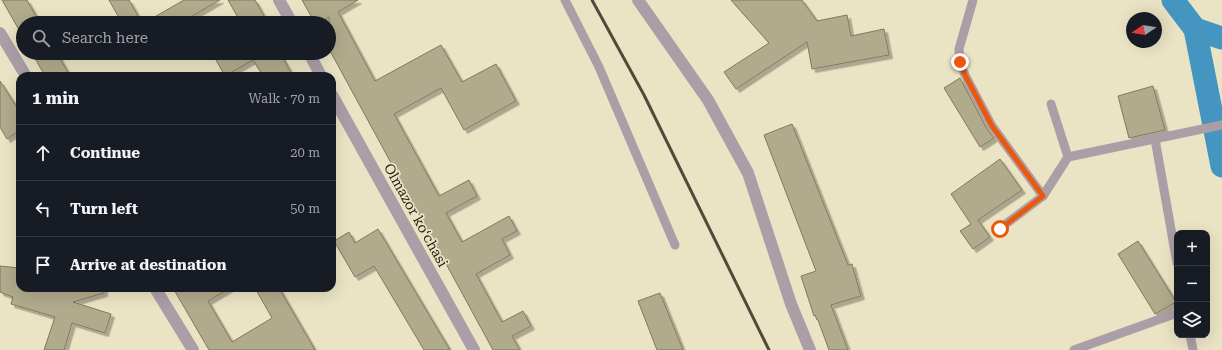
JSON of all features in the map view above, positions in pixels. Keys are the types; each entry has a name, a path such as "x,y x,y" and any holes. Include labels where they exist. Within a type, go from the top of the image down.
{"street":[{"path":"279,0 288,16"},
{"path":"638,0 708,100 748,174 791,304 810,350"},
{"path":"0,33 16,59"},
{"path":"16,60 24,72"},
{"path":"312,60 319,72"},
{"name":"Olmazor koʻchasi","path":"336,102 474,350"},
{"path":"157,292 193,350"}],"lane":[{"path":"565,0 599,67 675,245"},
{"path":"973,0 959,50 960,62 965,75 992,126 1043,196"},
{"path":"1051,104 1068,157"},
{"path":"1000,229 1043,196 1068,157 1222,125"},
{"path":"1155,139 1174,246"},
{"path":"1074,350 1174,314"},
{"path":"1191,338 1193,350"}],"building":[{"path":"2,0 27,0 36,16 16,16 16,25"},
{"path":"109,0 129,0 138,16 118,16"},
{"path":"184,0 220,0 192,16 156,16"},
{"path":"228,0 255,0 264,16 237,16"},
{"path":"302,0 358,0 338,12 375,81 441,45 462,82 496,64 516,101 464,130 441,88 394,114 439,196 469,180 477,196 446,213 462,242 509,216 517,231 502,239 510,255 476,274 502,322 523,311 531,326 512,336 520,350 493,350 335,60 336,16 311,16"},
{"path":"731,0 802,0 817,21 847,15 851,36 884,29 889,55 812,69 807,42 736,89 724,72 769,43"},
{"path":"36,60 61,60 68,72 43,72"},
{"path":"216,60 253,60 232,72 223,72"},
{"path":"253,60 284,60 291,72 260,72"},
{"path":"960,78 987,129 994,138 980,147 944,88"},
{"path":"0,81 16,106 16,133 7,139 0,127"},
{"path":"1153,86 1165,130 1129,138 1118,96"},
{"path":"792,124 848,265 852,264 861,296 831,305 848,350 829,350 818,320 815,315 814,316 801,276 816,271 764,135"},
{"path":"1000,159 1022,190 978,220 990,237 973,249 960,231 971,224 951,194"},
{"path":"378,229 450,350 424,350 374,266 355,277 336,244 336,240 349,232 355,243"},
{"path":"1138,241 1174,299 1174,303 1155,314 1118,254"},
{"path":"0,266 16,268 16,292 104,292 73,302 111,314 105,333 72,323 64,350 44,350 55,317 11,304 13,297 0,292"},
{"path":"175,292 223,292 208,301 232,342 272,318 257,292 281,292 315,350 209,350"},
{"path":"660,293 683,350 657,350 638,301"}],"waterway":[{"path":"1173,0 1195,29 1222,166"},
{"path":"1195,29 1222,38"}],"railway":[{"path":"592,0 644,95 769,350"}],"route":[{"path":"960,62 965,75 992,126 1043,196 1000,229"}]}
